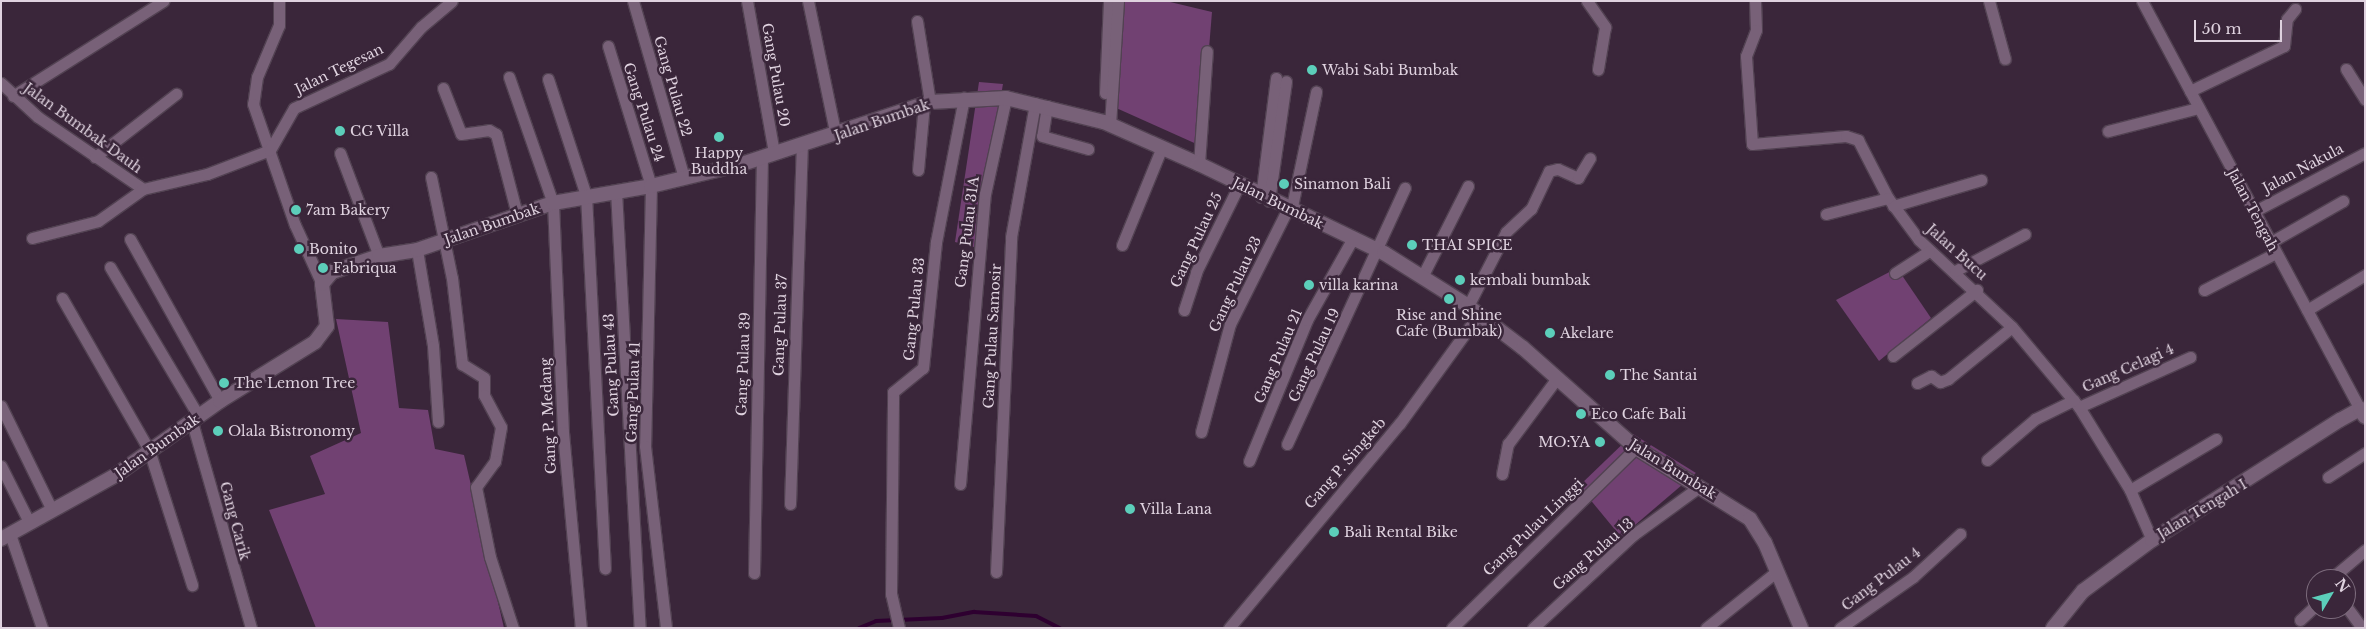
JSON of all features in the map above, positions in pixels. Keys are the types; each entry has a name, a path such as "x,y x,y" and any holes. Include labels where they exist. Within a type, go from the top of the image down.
{"street":[{"path":"13,96 163,1"},
{"path":"280,1 280,25 253,91 256,117 270,150 295,225 322,284"},
{"name":"Jalan Tegesan","path":"270,150 294,108 389,64 421,26 452,1"},
{"name":"Gang Pulau 22","path":"633,1 684,178"},
{"name":"Gang Pulau 20","path":"747,1 768,155"},
{"path":"808,1 836,136"},
{"path":"1107,124 1109,1"},
{"path":"1107,124 1118,1"},
{"path":"1587,1 1605,27 1598,69"},
{"name":"Jalan Bucu","path":"1754,1 1756,30 1746,56 1752,144 1852,137 1863,146 1890,202 1929,251 1977,290 2012,326 2076,403 2130,490 2152,540"},
{"path":"1990,1 2005,59"},
{"name":"Jalan Tengah","path":"2142,1 2363,411"},
{"path":"2190,91 2284,46 2288,19 2295,10"},
{"path":"917,21 927,103 918,170"},
{"name":"Gang Pulau 24","path":"608,46 651,186"},
{"path":"1199,164 1208,51"},
{"path":"2346,69 2365,99"},
{"name":"Gang P. Medang","path":"509,76 553,203 563,432 581,628"},
{"path":"548,79 586,195 605,569"},
{"path":"1265,199 1281,80"},
{"name":"Jalan Bumbak Dauh","path":"1,83 13,96 95,157 143,189 206,174 270,150"},
{"path":"443,88 461,134 489,130 496,134 517,214"},
{"name":"Gang Pulau 23","path":"1201,432 1230,324 1289,211 1316,92"},
{"path":"95,157 176,94"},
{"name":"Jalan Bumbak","path":"5,536 116,475 220,401 321,337 328,315 322,284 332,272 379,256 417,250 553,203 586,195 651,186 802,146 836,136 927,103 964,98 1006,98 1041,104 1107,124 1162,147 1289,211 1378,249 1474,310 1557,378 1636,448 1750,519 1801,628"},
{"name":"Gang Pulau 33","path":"899,628 891,594 893,392 923,368 936,242 964,98"},
{"name":"Gang Pulau 31A","path":"960,484 968,371 985,194 1006,98"},
{"path":"1041,104 1042,136 1088,149"},
{"name":"Gang Pulau Samosir","path":"996,572 1011,237 1041,104"},
{"path":"2108,131 2198,108"},
{"name":"Gang Pulau 37","path":"790,504 802,146"},
{"path":"1122,245 1162,147"},
{"path":"340,153 379,256"},
{"name":"Jalan Nakula","path":"2255,211 2365,153"},
{"name":"Gang Pulau 39","path":"754,573 768,155"},
{"name":"Gang P. Singkeb","path":"1229,628 1400,423 1474,310 1506,232 1531,209 1550,171 1558,169 1578,178 1590,158"},
{"path":"431,177 446,240 462,364 484,378 484,395 501,427 495,461 476,487 490,557 513,628"},
{"path":"1826,214 1890,202 1981,180"},
{"name":"Gang Pulau 25","path":"1184,310 1196,272 1240,185"},
{"name":"Gang Pulau 41","path":"651,186 645,446 666,628"},
{"path":"1422,277 1468,186"},
{"name":"Gang Pulau 19","path":"1287,444 1405,188"},
{"path":"32,238 98,221 143,189"},
{"name":"Gang Pulau 43","path":"616,191 640,628"},
{"path":"2271,242 2343,201"},
{"path":"1955,271 2025,234"},
{"name":"Gang Pulau 21","path":"1250,461 1307,320 1353,238"},
{"path":"130,239 220,401"},
{"path":"417,250 433,346 438,422"},
{"path":"1895,274 1929,251"},
{"path":"2204,290 2276,252"},
{"name":"Gang Carik","path":"110,268 196,419 251,628"},
{"path":"2307,310 2365,275"},
{"path":"1893,356 1977,290"},
{"path":"62,298 149,450 192,585"},
{"path":"1917,383 1930,376 1940,382 1948,379 2012,326"},
{"name":"Gang Celagi 4","path":"1987,460 2035,419 2190,357"},
{"path":"1502,474 1508,444 1557,378"},
{"path":"1,406 52,510"},
{"name":"Jalan Tengah I","path":"2053,628 2083,591 2152,540 2363,411"},
{"path":"2130,490 2216,439"},
{"name":"Gang Pulau Linggi","path":"1452,628 1636,448"},
{"path":"2328,477 2365,454"},
{"path":"1,466 30,522"},
{"name":"Gang Pulau 13","path":"1533,628 1633,535 1699,488"},
{"name":"Gang Pulau 4","path":"1840,628 1913,577 1960,534"},
{"path":"5,536 42,628"},
{"path":"2342,569 2365,550"},
{"path":"1706,628 1776,572"},
{"path":"2300,620 2306,614"}],"shaded area":[{"path":"1119,1 1166,1 1212,12 1201,146 1114,107"},
{"path":"979,82 1003,84 974,247 955,242"},
{"path":"1897,268 1931,318 1879,361 1836,300"},
{"path":"336,319 388,322 399,408 428,410 435,449 464,455 504,628 316,628 269,510 325,494 310,456 361,433"},
{"path":"1633,434 1696,473 1621,537 1579,486"}],"waterway":[{"path":"859,628 876,621 942,618 974,612 1036,616 1060,628"}],"place":[{"name":"Wabi Sabi Bumbak","path":"1312,70"},
{"name":"CG Villa","path":"340,131"},
{"name":"Happy Buddha","path":"719,137"},
{"name":"Sinamon Bali","path":"1284,184"},
{"name":"7am Bakery","path":"296,210"},
{"name":"THAI SPICE","path":"1412,245"},
{"name":"Bonito","path":"299,249"},
{"name":"Fabriqua","path":"323,268"},
{"name":"kembali bumbak","path":"1460,280"},
{"name":"villa karina","path":"1309,285"},
{"name":"Rise and Shine Cafe (Bumbak)","path":"1449,299"},
{"name":"Akelare","path":"1550,333"},
{"name":"The Santai","path":"1610,375"},
{"name":"The Lemon Tree","path":"224,383"},
{"name":"Eco Cafe Bali","path":"1581,414"},
{"name":"Olala Bistronomy","path":"218,431"},
{"name":"MO:YA","path":"1600,442"},
{"name":"Villa Lana","path":"1130,509"},
{"name":"Bali Rental Bike","path":"1334,532"}]}
